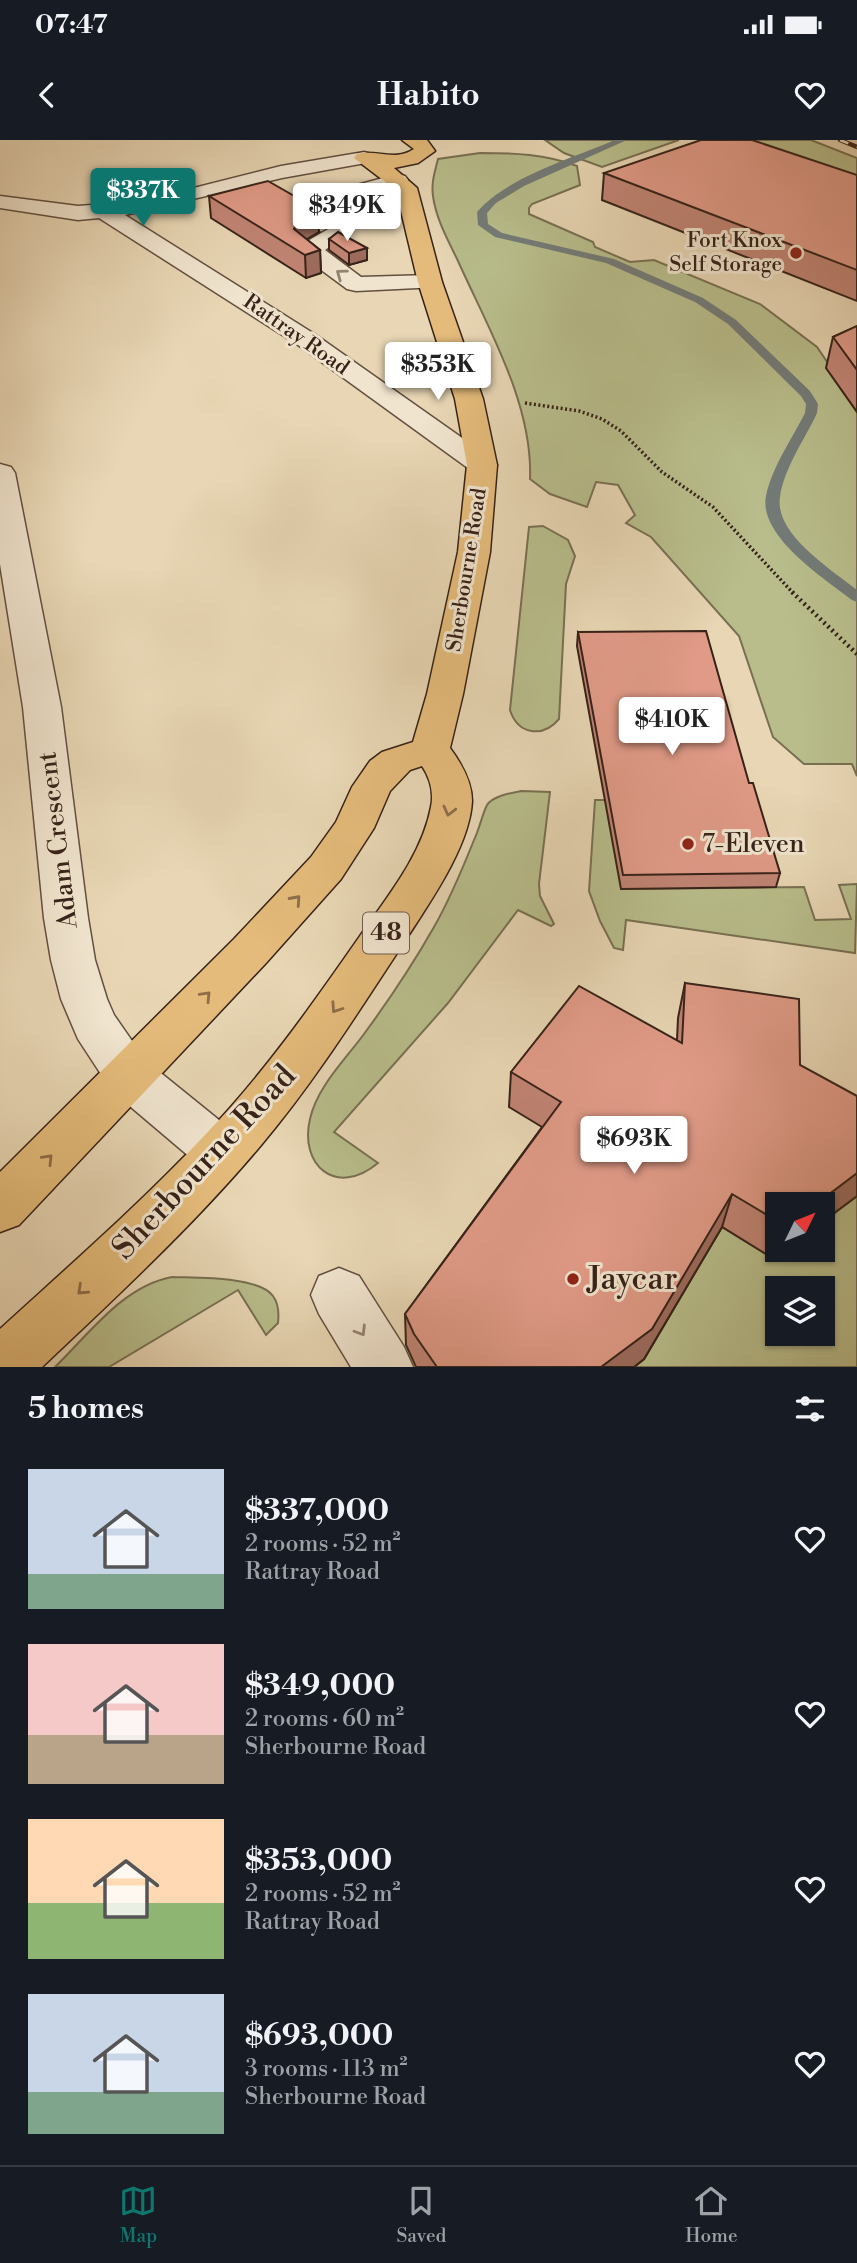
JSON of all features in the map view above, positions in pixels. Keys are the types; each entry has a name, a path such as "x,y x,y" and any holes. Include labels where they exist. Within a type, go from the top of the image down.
{"main road":[{"path":"364,148 397,162 415,148"},
{"path":"364,148 402,184 415,171 415,148"},
{"name":"Sherbourne Road","path":"1,1367 222,1153 312,1044 402,908 429,862 452,807 447,775 430,750 445,694 474,552 482,465 469,399 430,282 402,184"},
{"path":"0,1208 250,951 326,868 354,828 372,787 384,771 409,755 430,750"}],"street":[{"path":"0,202 66,212 105,212 158,203 364,148"},
{"path":"402,184 346,195 341,231 309,250 356,284 430,282"},
{"name":"Rattray Road","path":"105,212 294,331 482,465"},
{"name":"Adam Crescent","path":"0,473 42,707 66,918 74,960 95,1025 129,1076 222,1153"},
{"path":"339,1295 384,1367"}],"path":[{"path":"525,403 579,411 602,419 621,431 662,472 713,507 771,572 857,654"}],"green space":[{"path":"545,140 679,140 602,167 564,153"},
{"path":"698,140 811,140 857,158 857,204"},
{"path":"480,153 529,155 577,166 580,185 532,204 529,214 593,242 595,247 630,262 654,260 760,304 817,347 838,378 835,380 857,412 857,776 852,764 804,764 773,737 739,636 651,537 626,523 635,515 618,485 596,482 587,507 550,494 530,479 529,451 516,395 495,340 443,229 433,196 438,159"},
{"path":"543,526 568,540 575,556 566,584 559,719 546,729 532,731 519,725 510,710 529,527"},
{"path":"521,791 550,792 539,884 540,896 554,924 551,926 518,910 448,1003 334,1132 378,1163 363,1173 335,1177 324,1171 310,1150 310,1119 319,1096 418,955 445,906 487,805 498,797"},
{"path":"595,800 606,800 622,889 804,887 815,920 851,919 839,885 857,884 855,953 626,920 623,950 614,948 589,891"},
{"path":"857,1196 857,1367 634,1367 644,1359 722,1227 765,1253 765,1262 835,1262 835,1213"},
{"path":"172,1277 226,1279 265,1289 276,1302 278,1323 266,1335 238,1290 109,1367 55,1367 122,1301 154,1282"}],"building":[{"name":"Fort Knox Self Storage","path":"701,140 752,140 857,175 857,270 604,173"},
{"path":"268,181 317,209 298,220 294,229 320,250 305,255 209,196"},
{"path":"338,232 367,248 349,253 329,239"},
{"path":"857,326 857,370 833,337"},
{"path":"706,631 749,783 753,783 780,873 623,875 578,632"},
{"path":"685,983 799,999 800,1065 857,1096 857,1173 832,1192 765,1192 765,1214 732,1194 652,1329 601,1367 437,1367 414,1334 405,1314 561,1102 511,1072 579,986 682,1043"}],"waterway":[{"path":"623,140 521,184 493,201 482,212 483,225 499,235 610,261 699,300 732,322 806,394 812,404 811,413 776,486 773,511 779,525 802,553 857,597"}],"railway":[{"path":"840,140 857,147"}],"place":[{"name":"Fort Knox Self Storage","path":"796,253"},
{"name":"7-Eleven","path":"688,844"},
{"name":"Jaycar","path":"573,1279"}]}
